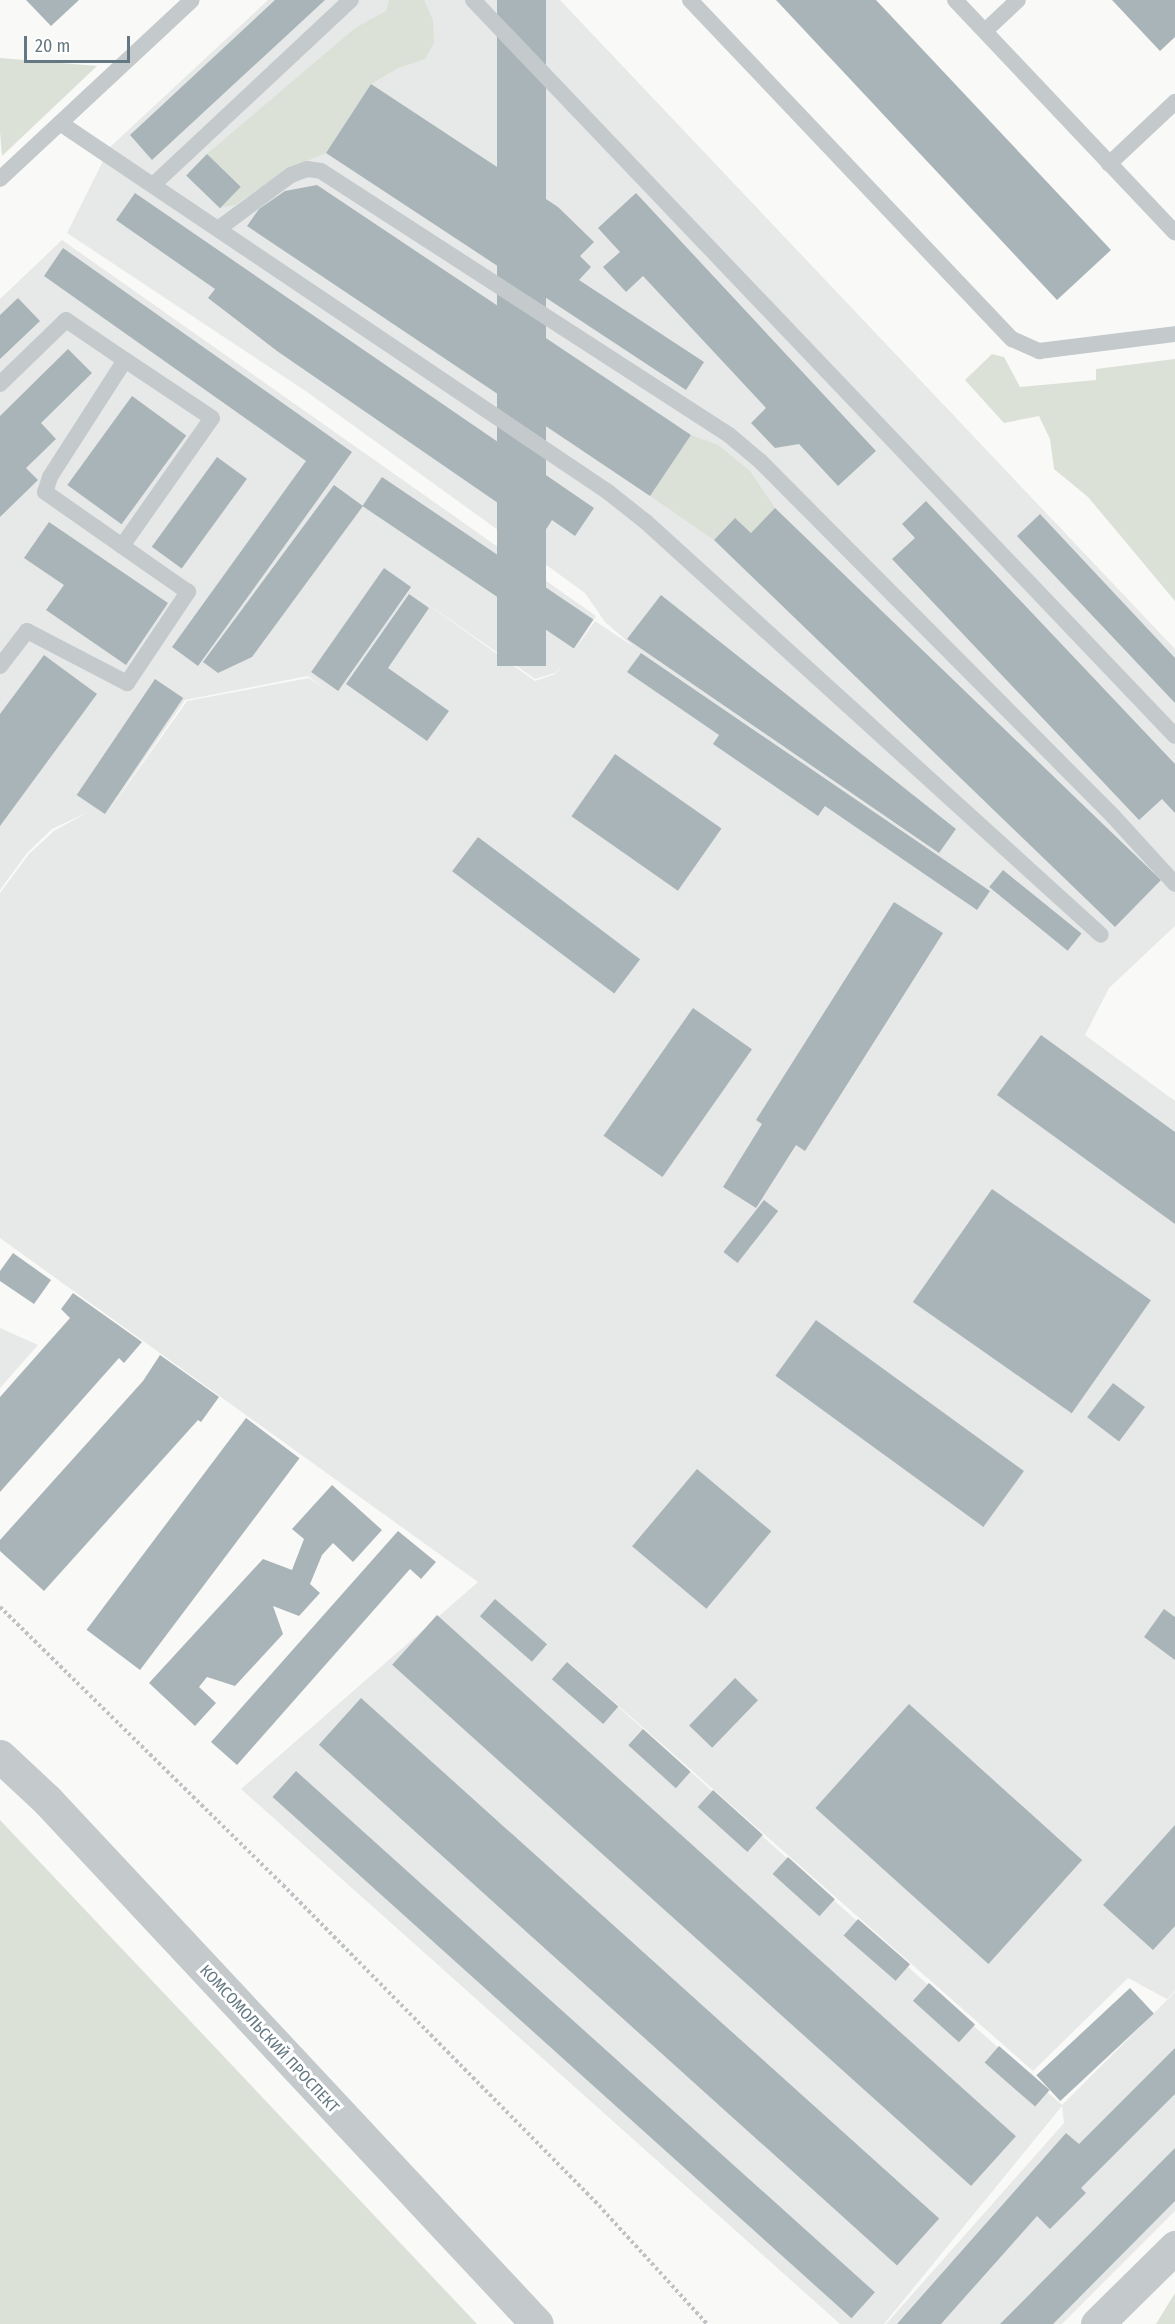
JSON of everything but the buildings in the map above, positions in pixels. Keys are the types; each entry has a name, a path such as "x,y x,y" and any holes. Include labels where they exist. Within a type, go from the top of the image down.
{"street":[{"name":"КОМСОМОЛЬСКИЙ ПРОСПЕКТ","path":"0,1756 47,1800 537,2324"},
{"path":"1097,2324 1175,2247"}],"lane":[{"path":"0,179 192,0"},
{"path":"153,185 351,0"},
{"path":"473,0 1175,736"},
{"path":"690,0 1012,339 1039,351 1175,334"},
{"path":"956,0 1175,233"},
{"path":"985,31 1018,0"},
{"path":"1109,164 1175,102"},
{"path":"60,123 608,492 646,522 1101,935"},
{"path":"218,229 291,175 307,169 321,171 729,435 760,461 1096,799 1175,884"},
{"path":"0,384 66,320 212,418 122,546"},
{"path":"0,666 27,631 127,683 188,592 45,492 50,477 124,360"}],"path":[{"path":"0,1607 283,1885 603,2211 707,2324"}],"shaded area":[{"path":"268,0 560,0 1175,649 1175,926 1109,988 1085,1035 1175,1101 1175,1991 1167,1999 1128,1978 1033,2071 555,1650 1062,2105 1175,1992 1175,2211 1062,2324 886,2324 1064,2123 1062,2106 884,2324 840,2324 241,1789 478,1582 0,1238 0,893 29,854 54,831 88,812 52,829 27,853 0,890 0,299 62,240 596,616 575,649 595,621 634,647 605,622 585,593 307,392 67,233 110,147","holes":["409,591 535,679 555,673 565,662 555,674 535,681","308,676 328,691 309,678 187,701 106,815 185,700"]},
{"path":"389,0 424,0 433,20 434,43 425,59 398,68 371,84 326,153 292,167 235,205 220,208 241,186 207,154 355,28 386,11"},
{"path":"0,58 97,66 2,156 0,132"},
{"path":"992,354 1004,357 1020,387 1096,380 1096,369 1175,359 1175,601 1088,497 1054,469 1050,439 1039,416 1004,423 965,380"},
{"path":"691,435 718,445 750,471 775,508 751,533 735,518 714,540 650,496"},
{"path":"0,1328 38,1345 0,1388"},
{"path":"0,1820 477,2324 0,2324"},
{"path":"1175,2293 1175,2324 1156,2324"}]}
